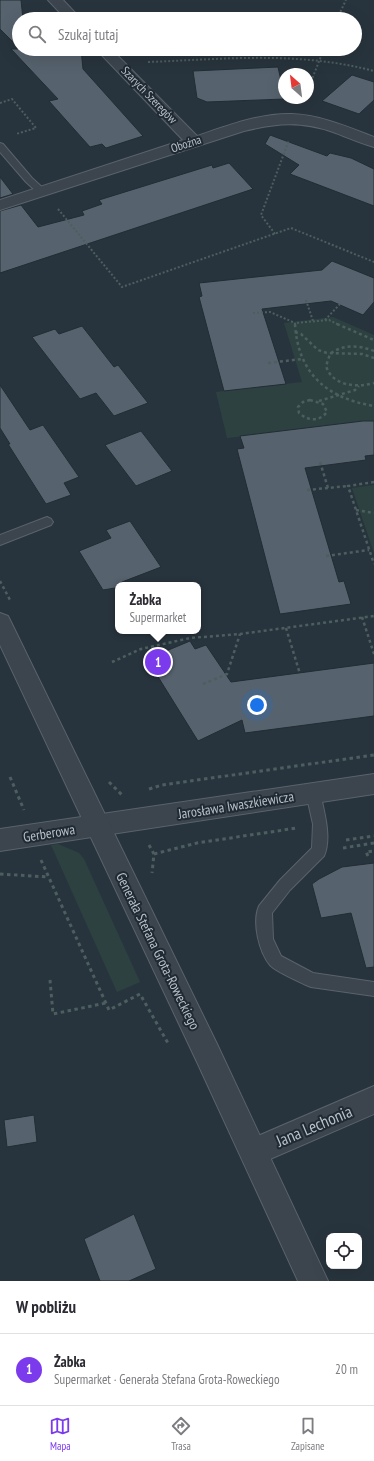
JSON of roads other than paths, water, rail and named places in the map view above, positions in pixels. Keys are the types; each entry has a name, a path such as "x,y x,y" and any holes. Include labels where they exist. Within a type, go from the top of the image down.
{"street":[{"path":"56,0 67,12"},
{"name":"Szarych Szeregów","path":"110,56 194,142"},
{"name":"Oboźna","path":"0,205 240,127 265,121 297,119 374,142"},
{"name":"Generała Stefana Grota-Roweckiego","path":"0,622 254,1152 313,1281"},
{"name":"Jarosława Iwaszkiewicza","path":"98,825 374,784"},
{"name":"Gerberowa","path":"0,840 98,825"},
{"name":"Jana Lechonia","path":"254,1152 374,1100"}],"lane":[{"path":"0,146 41,191"},
{"path":"0,540 47,522"},
{"path":"313,793 320,824 319,851 284,885 264,911 265,940 276,960 311,980 374,989"}],"place":[{"name":"Żabka","path":"158,662"}]}
